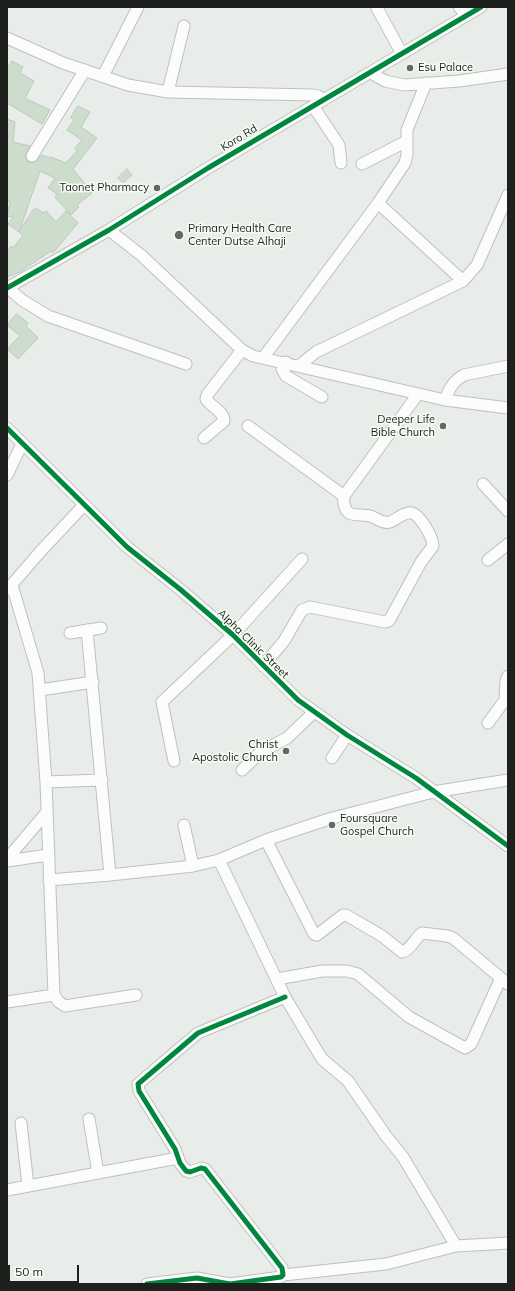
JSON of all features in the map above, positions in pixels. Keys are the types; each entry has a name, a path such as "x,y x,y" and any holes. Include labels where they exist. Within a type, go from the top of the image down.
{"street":[{"path":"103,76 138,7"},
{"name":"Koro Rd","path":"8,288 109,230 208,168 371,73 402,54 462,11 481,7"},
{"path":"377,8 402,54"},
{"path":"168,92 184,26"},
{"path":"7,38 85,70 128,85 168,92 313,95 324,100"},
{"path":"32,156 85,70"},
{"path":"371,73 392,84 426,83 508,74"},
{"path":"263,358 378,203 406,159 407,130 426,83"},
{"path":"313,106 337,141 341,163"},
{"path":"362,164 407,141"},
{"path":"300,365 316,352 463,281 477,265 508,195"},
{"path":"378,203 463,281"},
{"path":"499,217 508,225"},
{"path":"109,230 141,255 242,350 263,358 300,365 445,400 508,408"},
{"path":"8,288 22,300 48,316 186,364"},
{"path":"204,438 224,420 221,413 209,404 206,399 207,395 242,350"},
{"path":"286,362 282,369 286,376 322,397"},
{"path":"445,400 449,389 458,378 464,375 508,366"},
{"path":"263,666 284,641 302,610 306,608 310,607 385,622 389,621 421,562 432,546 432,537 417,517 412,513 408,513 389,522 382,522 369,516 349,513 344,504 344,496 418,394"},
{"path":"248,426 344,496"},
{"name":"Alpha Clinic Street","path":"7,428 127,547 181,590 233,635 263,666 313,713 416,778 508,846"},
{"path":"7,475 22,444"},
{"path":"483,484 508,511"},
{"path":"84,505 40,552 10,588 32,651 38,673 40,690 46,782 54,995 59,1002 65,1006 136,994"},
{"path":"488,560 508,544"},
{"path":"174,761 162,702 233,635 302,559"},
{"path":"70,633 101,628"},
{"path":"87,630 110,875"},
{"path":"488,723 505,700 508,676"},
{"path":"40,690 93,682"},
{"path":"242,770 262,751 287,738 313,713"},
{"path":"332,758 348,736"},
{"path":"46,782 102,780"},
{"path":"49,880 193,866 219,860 266,840 329,819 433,792 508,780"},
{"path":"7,860 47,812"},
{"path":"184,825 193,866"},
{"path":"266,840 314,934 317,935 343,915 346,915 382,936 402,952 408,950 417,936 422,933 447,936 505,981 470,1044 466,1048 409,1017 358,974 347,971 322,971 277,980"},
{"path":"7,860 48,855"},
{"path":"219,860 285,997 322,1059 348,1081 386,1136 403,1157 456,1246"},
{"path":"7,1002 54,995"},
{"path":"283,1275 282,1268 205,1169 201,1168 190,1172 186,1171 139,1091 138,1084 140,1080 198,1033 285,997"},
{"path":"89,1119 98,1173"},
{"path":"21,1123 28,1186"},
{"path":"7,1190 178,1158"},
{"path":"147,1284 189,1282 197,1278 230,1284 283,1275 386,1264 456,1246 508,1243"}],"building":[{"path":"12,61 23,67 20,73 34,81 25,98 50,110 42,124 7,103 7,70"},
{"path":"78,106 90,112 81,127 97,138 73,169 92,193 77,205 79,207 71,215 55,197 57,194 48,188 55,178 40,171 19,232 8,224 13,217 7,216 10,201 7,201 7,119 15,122 13,142 30,146 25,155 28,162 36,162 41,155 66,163 77,151 75,148 82,140 67,130 74,120 71,118"},
{"path":"127,169 132,175 123,183 118,178"},
{"path":"35,208 44,213 46,211 56,222 66,211 78,223 53,253 51,251 20,272 7,277 7,251 11,246 13,248 23,235 19,232"},
{"path":"17,314 28,323 26,326 38,338 18,359 7,349 20,336 7,325"}],"cycle path":[{"path":"7,288 109,230 208,168 481,7"},
{"path":"7,428 127,547 181,590 233,635 298,700 347,735 416,778 508,846"},
{"path":"147,1284 197,1278 230,1284 281,1277 283,1275 282,1268 205,1169 201,1168 190,1172 186,1171 180,1163 175,1149 139,1091 138,1084 198,1033 285,997"}],"place":[{"name":"Esu Palace","path":"410,68"},
{"name":"Taonet Pharmacy","path":"157,188"},
{"name":"Primary Health Care Center Dutse Alhaji","path":"179,235"},
{"name":"Deeper Life Bible Church","path":"443,426"},
{"name":"Christ Apostolic Church","path":"286,751"},
{"name":"Foursquare Gospel Church","path":"332,825"}]}
